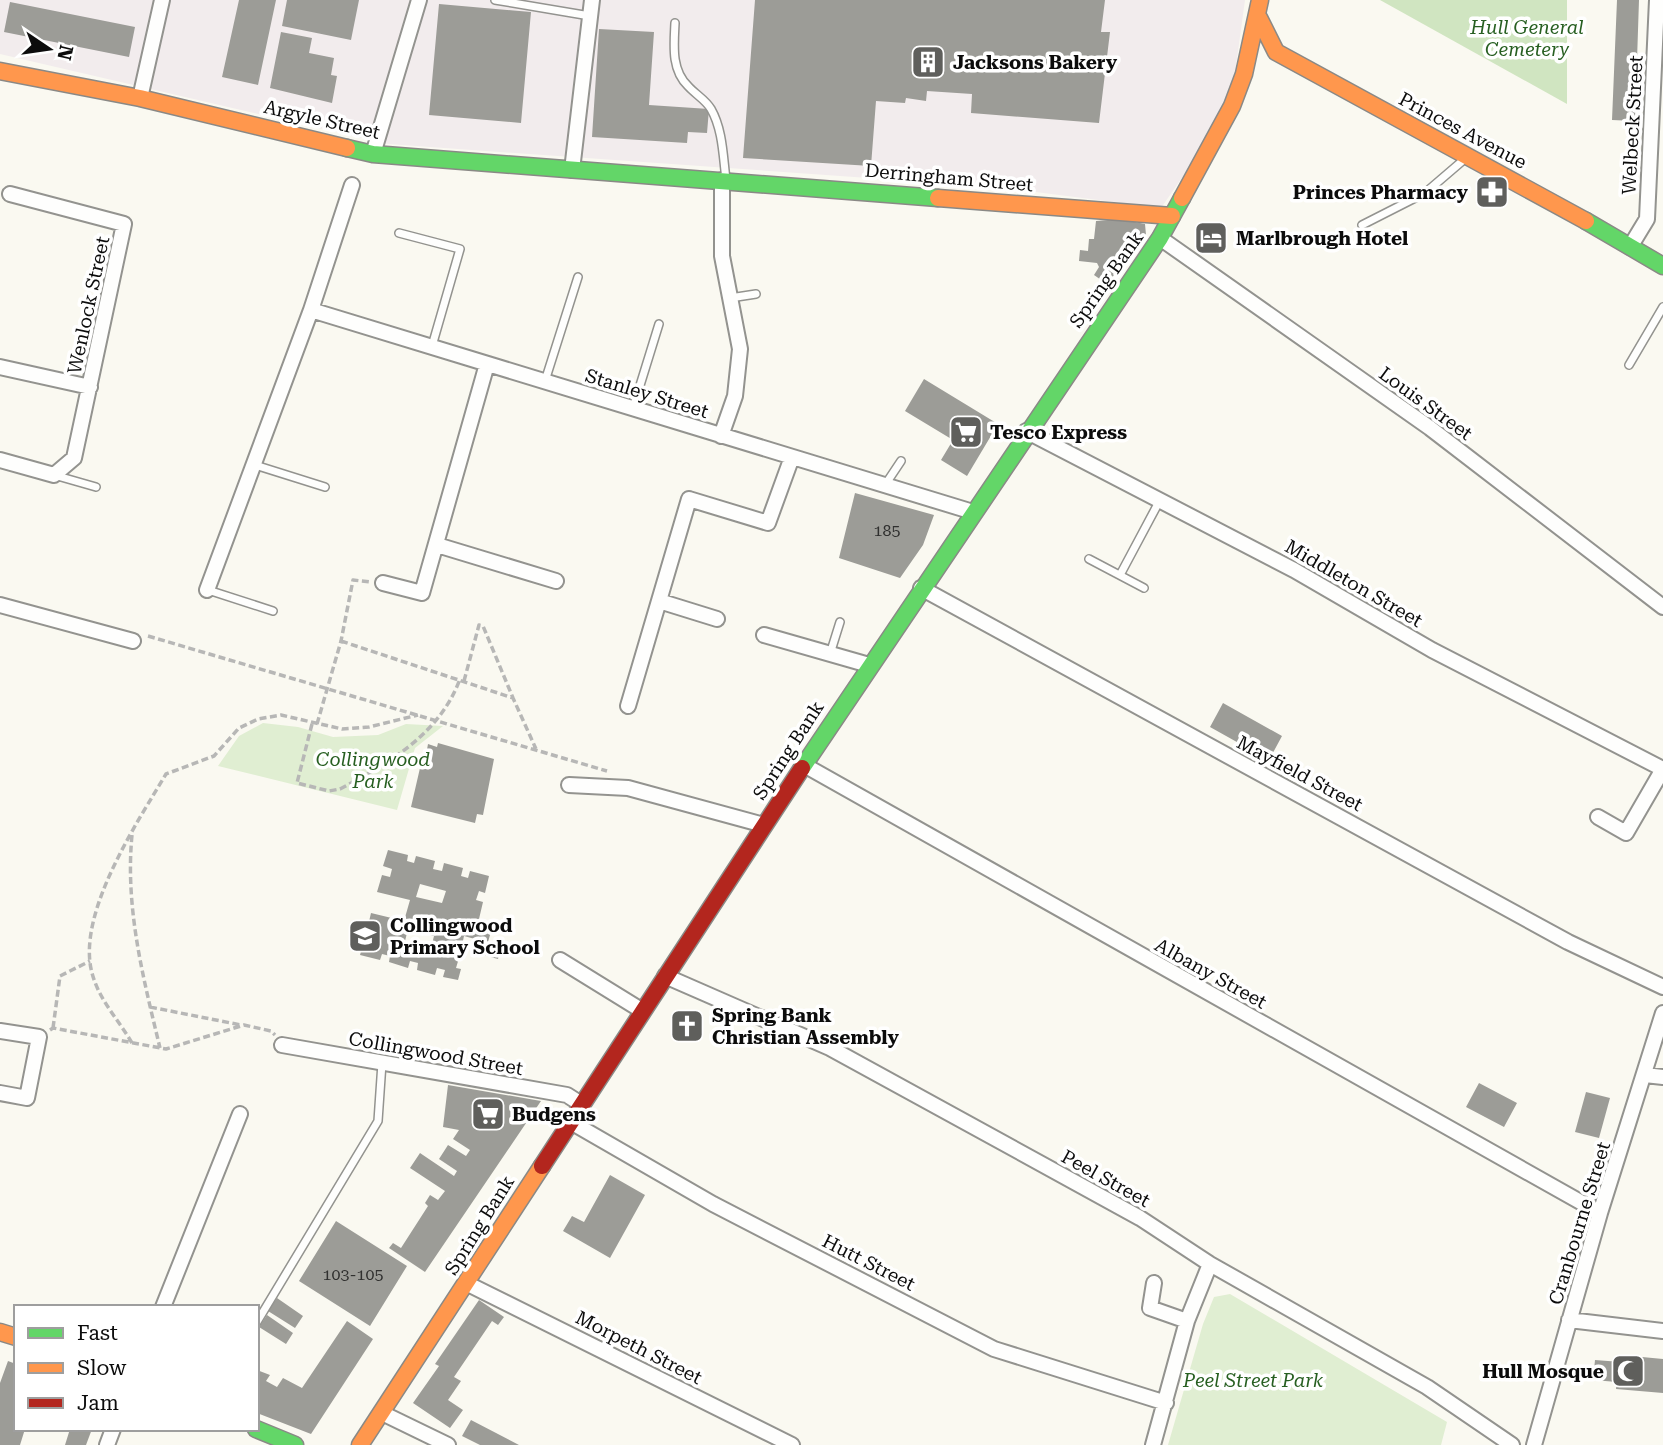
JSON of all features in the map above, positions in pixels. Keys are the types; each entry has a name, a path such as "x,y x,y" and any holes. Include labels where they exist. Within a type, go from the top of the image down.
{"street":[{"path":"140,98 162,0"},
{"path":"373,154 419,0"},
{"path":"572,170 592,0"},
{"name":"Spring Bank","path":"360,1445 468,1284 569,1121 869,665 1160,238 1232,106 1259,18 1260,0"},
{"name":"Welbeck Street","path":"1630,247 1647,219 1657,0"},
{"path":"1259,18 1266,38 1276,52"},
{"name":"Spring Bank","path":"1244,74 1262,53 1276,52"},
{"name":"Princes Avenue","path":"1276,52 1663,267"},
{"name":"Argyle Street","path":"0,71 140,98 373,154 724,180"},
{"path":"722,436 735,396 740,349 722,256 724,180"},
{"name":"Derringham Street","path":"724,180 1172,216"},
{"path":"207,590 311,310 352,185"},
{"name":"Wenlock Street","path":"10,194 124,224 74,458 54,475"},
{"name":"Louis Street","path":"1160,238 1430,428 1663,607"},
{"name":"Stanley Street","path":"311,310 973,512"},
{"path":"383,583 422,593 487,364"},
{"name":"Wenlock Street","path":"0,368 90,387"},
{"name":"Middleton Street","path":"1026,431 1294,570 1432,650 1663,769"},
{"path":"628,706 689,499 768,523 792,457"},
{"path":"0,460 54,475"},
{"path":"437,545 556,581"},
{"name":"Mayfield Street","path":"921,588 1568,942 1663,987"},
{"path":"659,601 717,619"},
{"path":"0,605 133,641"},
{"path":"764,635 869,665"},
{"name":"Albany Street","path":"804,765 1600,1213"},
{"path":"1598,817 1626,833 1663,769"},
{"path":"569,785 628,788 764,825"},
{"path":"560,960 641,1010"},
{"name":"Peel Street","path":"665,976 830,1048 1140,1218 1210,1264 1427,1387 1512,1445"},
{"name":"Cranbourne Street","path":"1534,1445 1600,1213 1663,1013"},
{"path":"0,1031 39,1037 27,1098 0,1093"},
{"name":"Collingwood Street","path":"282,1045 566,1095 581,1104"},
{"path":"1645,1075 1663,1077"},
{"path":"164,1305 240,1114"},
{"name":"Hutt Street","path":"569,1121 681,1185 994,1349 1166,1403"},
{"path":"1153,1445 1186,1321 1210,1264"},
{"path":"1154,1283 1150,1308 1186,1321"},
{"name":"Morpeth Street","path":"468,1284 792,1445"},
{"path":"1569,1320 1663,1331"},
{"path":"382,1412 448,1445"},
{"path":"259,1430 295,1445"}],"lane":[{"path":"495,0 590,16"},
{"path":"675,23 677,69 685,84 712,111 721,140 724,180"},
{"path":"1362,225 1425,193 1467,156"},
{"path":"399,233 460,249 432,347"},
{"path":"545,382 578,278"},
{"path":"730,298 756,294"},
{"path":"1629,365 1663,307"},
{"path":"633,408 659,324"},
{"path":"885,485 901,461"},
{"path":"255,465 325,486"},
{"path":"54,475 96,487"},
{"path":"1121,575 1160,500"},
{"path":"1089,559 1144,588"},
{"path":"207,590 273,611"},
{"path":"830,654 840,622"},
{"path":"259,1319 378,1121 382,1063"}],"path":[{"path":"383,583 353,580 341,640 297,783 329,790 341,789 405,751 438,720 462,680 479,625 483,626 536,749"},
{"path":"133,641 135,632 614,772"},
{"path":"341,640 513,698"},
{"path":"132,1043 111,1014 92,973 90,961 98,900 166,774 214,756 239,728 258,719 281,715 342,729 369,727 418,715"},
{"path":"133,832 129,874 132,913 160,1048"},
{"path":"53,1028 60,976 90,961"},
{"path":"150,1007 271,1031 282,1045"},
{"path":"39,1037 53,1028 166,1049 244,1026"}],"shaded area":[{"path":"0,0 1245,0 1233,88 1215,130 1161,208 996,187 388,144 0,54"}],"green space":[{"name":"Hull General Cemetery","path":"1380,0 1567,0 1567,104"},
{"name":"Collingwood Park","path":"263,723 298,727 333,737 378,735 406,724 443,726 415,748 397,810 218,766 239,736"},
{"name":"Peel Street Park","path":"1230,1294 1447,1422 1441,1445 1168,1445 1203,1324 1214,1297"}],"building":[{"path":"239,0 276,0 258,85 222,77"},
{"path":"287,0 359,0 351,40 282,26"},
{"name":"Jacksons Bakery","path":"755,0 1105,0 1101,32 1110,32 1099,123 971,113 972,94 927,91 926,101 906,98 905,103 876,101 871,166 743,158"},
{"path":"1617,0 1639,0 1635,121 1612,120"},
{"path":"10,2 135,27 129,57 4,32"},
{"path":"439,4 531,12 521,123 429,115"},
{"path":"599,29 654,32 649,105 709,109 707,133 688,132 687,143 592,137"},
{"path":"281,32 312,38 309,53 334,58 331,75 337,76 332,103 270,88"},
{"path":"1120,219 1145,224 1146,235 1107,284 1094,275 1099,267 1097,263 1079,261 1080,250 1088,251 1089,239 1094,239 1096,221"},
{"name":"Tesco Express","path":"924,379 998,424 967,476 941,460 953,440 905,411"},
{"path":"855,493 934,515 923,545 900,578 839,558"},
{"path":"1223,703 1282,736 1269,760 1210,727"},
{"path":"438,743 494,759 483,815 477,814 475,823 411,807 423,755 426,755 428,744 437,747"},
{"name":"Collingwood Primary School","path":"388,850 408,855 407,861 414,863 416,856 435,861 433,869 442,871 444,863 463,868 461,876 468,878 470,871 489,876 485,893 479,891 476,900 483,902 479,919 505,926 504,931 492,928 488,942 501,946 498,959 479,954 482,941 464,936 461,950 465,952 463,959 459,958 456,968 461,969 458,980 443,977 445,970 437,968 435,975 417,970 418,963 410,961 408,968 389,962 390,956 382,954 380,960 360,955 365,937 373,940 375,932 367,930 371,913 404,921 410,900 377,892 382,875 390,877 392,869 383,866","holes":["420,884 446,891 442,903 416,897","408,929 434,936 431,948 405,941"]},
{"path":"1479,1083 1517,1103 1504,1127 1466,1107"},
{"path":"448,1085 541,1101 425,1272 389,1248 393,1243 401,1248 428,1206 425,1203 430,1195 438,1200 445,1191 410,1168 420,1153 454,1176 457,1171 439,1159 448,1145 466,1156 470,1150 453,1139 459,1130 443,1127"},
{"path":"1586,1092 1610,1098 1599,1138 1575,1132"},
{"path":"610,1175 645,1195 610,1258 563,1231 572,1216 584,1222"},
{"path":"336,1221 407,1266 370,1326 299,1281"},
{"path":"277,1298 303,1316 295,1328 268,1311"},
{"path":"479,1300 504,1317 498,1325 492,1321 454,1377 461,1381 448,1400 463,1410 450,1428 413,1403 439,1366 435,1364"},
{"path":"267,1315 293,1333 286,1344 259,1327"},
{"path":"347,1321 373,1339 311,1434 259,1414 259,1371 270,1375 266,1381 277,1387 283,1378 302,1388"},
{"name":"Hull Mosque","path":"1621,1355 1663,1359 1663,1393 1616,1389 1617,1382 1593,1380 1595,1360 1621,1362"},
{"path":"8,1361 14,1363 14,1431 24,1431 20,1445 0,1445 0,1383"},
{"path":"471,1420 519,1445 480,1445 462,1436"},
{"path":"69,1431 91,1431 86,1445 65,1445"}],"traffic: fast":[{"path":"347,148 373,154 938,198"},
{"path":"802,768 1160,238 1182,198"},
{"path":"1586,221 1663,266"},
{"path":"259,1430 295,1445"}],"traffic: slow":[{"path":"1182,198 1232,106 1244,74 1260,0"},
{"path":"1259,18 1276,52 1586,221"},
{"path":"0,71 140,98 347,148"},
{"path":"938,198 1172,216"},
{"path":"360,1445 542,1166"},
{"path":"0,1332 14,1336"}],"traffic: jam":[{"path":"542,1166 802,768"}],"place":[{"name":"Jacksons Bakery","path":"928,62"},
{"name":"Princes Pharmacy","path":"1492,192"},
{"name":"Marlbrough Hotel","path":"1211,238"},
{"name":"Tesco Express","path":"966,432"},
{"name":"Collingwood Primary School","path":"365,936"},
{"name":"Spring Bank Christian Assembly","path":"687,1026"},
{"name":"Budgens","path":"488,1114"},
{"name":"Hull Mosque","path":"1628,1371"}]}
